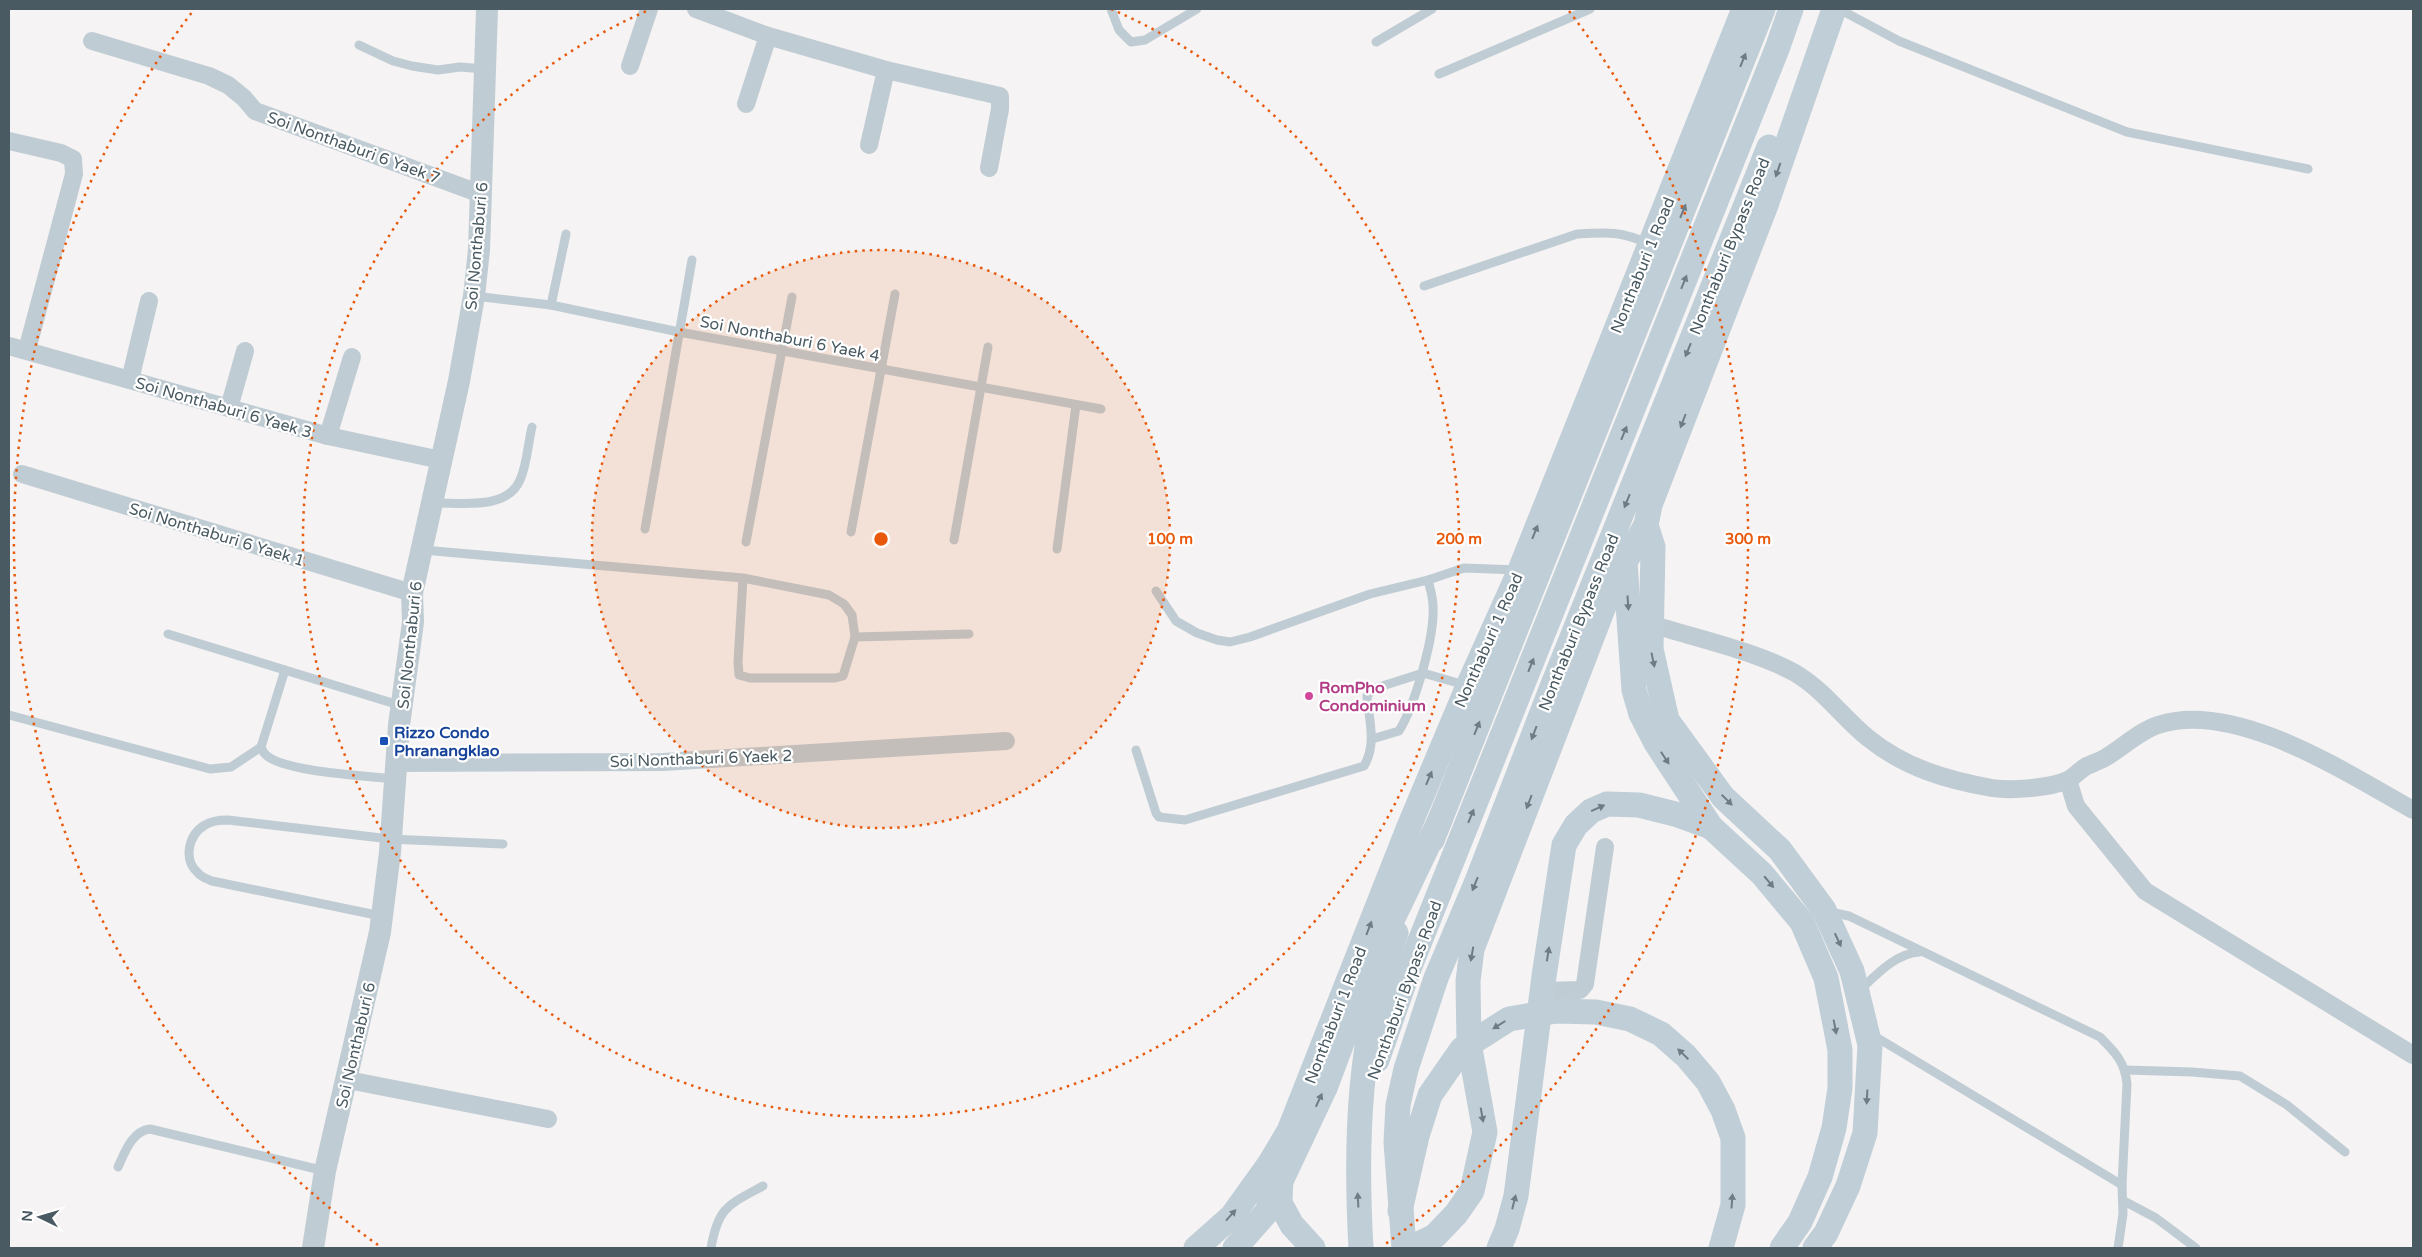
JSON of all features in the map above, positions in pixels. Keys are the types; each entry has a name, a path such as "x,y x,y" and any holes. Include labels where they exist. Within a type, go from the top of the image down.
{"main road":[{"name":"Nonthaburi 1 Road","path":"1196,1248 1232,1216 1270,1163 1289,1131 1408,829 1468,686 1520,570 1744,9"},
{"path":"1361,1248 1357,1175 1369,1025 1386,960 1763,9"},
{"name":"Nonthaburi Bypass Road","path":"1362,1107 1386,1029 1410,966 1777,49 1791,9"},
{"name":"Nonthaburi Bypass Road","path":"1404,1248 1396,1142 1398,1105 1406,1070 1436,978 1804,61 1821,9"},
{"path":"1410,1248 1435,1236 1456,1214 1472,1191 1485,1132 1470,1043 1468,982 1472,949 1616,575 1646,525 1650,505 1766,205 1834,9"},
{"path":"1646,525 1653,548 1651,648 1667,720 1723,797 1780,850 1824,910 1852,971 1870,1046 1865,1133 1848,1186 1826,1233 1815,1248"},
{"path":"1625,562 1634,690 1641,714 1656,743 1711,827 1762,874 1802,922 1826,978 1840,1050 1840,1088 1834,1128 1820,1177 1800,1222 1782,1248"},
{"path":"1499,1248 1507,1229 1516,1196 1542,991 1564,845 1576,825 1591,811 1607,804 1639,805 1675,814 1711,827"},
{"path":"1235,1248 1266,1212 1279,1186 1325,1088 1373,960 1440,820"},
{"path":"1400,1211 1417,1136 1430,1095 1462,1049 1509,1019 1556,1011 1596,1012 1630,1020 1661,1034 1686,1056 1708,1082 1723,1110 1733,1138 1733,1205 1721,1248"},
{"path":"1289,1131 1281,1170 1280,1203 1292,1225 1313,1248"}],"street":[{"name":"Soi Nonthaburi 6","path":"313,1248 325,1171 348,1080 380,932 390,852 395,771 413,622 412,593 459,381 474,296 481,194 487,9"},
{"path":"630,66 649,9"},
{"path":"696,9 768,36 886,70 1000,96 1000,109 989,168"},
{"path":"746,104 768,36"},
{"name":"Soi Nonthaburi 6 Yaek 7","path":"92,41 209,76 228,85 244,98 254,111 481,194"},
{"path":"869,145 886,70"},
{"path":"9,141 61,153 73,159 74,174 27,350"},
{"path":"130,380 149,301"},
{"name":"Soi Nonthaburi 6 Yaek 3","path":"9,346 328,436 441,460"},
{"path":"229,408 245,350"},
{"path":"328,436 352,357"},
{"name":"Soi Nonthaburi 6 Yaek 1","path":"22,474 412,593"},
{"path":"1651,624 1770,661 1797,674 1834,704 1867,737 1893,756 1940,777 1996,789 2034,788 2068,780 2085,767 2106,758 2158,725 2185,720 2225,723 2278,738 2413,810"},
{"name":"Soi Nonthaburi 6 Yaek 2","path":"395,771 663,762 1006,741"},
{"path":"2068,780 2076,806 2145,891 2413,1055"},
{"path":"1542,991 1580,990 1586,984 1605,847"},
{"path":"348,1080 548,1119"}],"lane":[{"path":"1110,9 1119,30 1131,42 1145,40 1198,9"},
{"path":"1376,42 1432,9"},
{"path":"1439,74 1590,9"},
{"path":"1839,9 1899,41 2127,132 2308,169"},
{"path":"360,45 393,61 412,66 438,70 460,67 485,69"},
{"path":"1424,286 1577,234 1604,232 1627,234 1650,244"},
{"path":"551,305 566,234"},
{"path":"645,529 692,260"},
{"path":"851,532 880,370 896,294"},
{"name":"Soi Nonthaburi 6 Yaek 4","path":"474,296 551,305 679,332 1101,409"},
{"path":"746,542 792,297"},
{"path":"954,540 979,387 988,347"},
{"path":"1057,549 1076,405"},
{"path":"432,503 496,501 510,495 520,480 532,427"},
{"path":"422,550 743,578 829,595 844,604 852,615 854,637 843,676 836,678 750,678 741,676 738,662 743,578"},
{"path":"1156,591 1176,621 1206,637 1230,642 1250,637 1370,594 1428,580 1464,568 1520,570"},
{"path":"1372,739 1399,731 1423,673 1431,631 1433,606 1428,580"},
{"path":"168,634 402,706"},
{"path":"854,637 969,634"},
{"path":"9,715 210,770 231,767 261,747 285,670"},
{"path":"1136,750 1156,813 1159,817 1185,820 1364,766 1370,756 1372,739 1367,696 1373,689 1423,673 1468,686"},
{"path":"261,747 265,754 284,763 306,769 395,771"},
{"path":"381,916 212,881 198,874 190,863 189,845 193,837 204,825 228,820 390,838 503,844"},
{"path":"1824,910 1849,916 2100,1037 2120,1058 2126,1070 2127,1084 2122,1185 2124,1201 2118,1248"},
{"path":"1857,993 1910,952 1923,952"},
{"path":"1866,1031 2122,1185"},
{"path":"2126,1070 2240,1076 2287,1105 2345,1152"},
{"path":"118,1167 133,1139 139,1133 150,1129 325,1171"},
{"path":"711,1248 715,1226 721,1214 732,1203 763,1186"},
{"path":"2124,1201 2156,1218 2186,1245 2196,1248"}],"place":[{"name":"RomPho Condominium","path":"1309,696"},
{"name":"Rizzo Condo Phranangklao","path":"384,741"}]}
